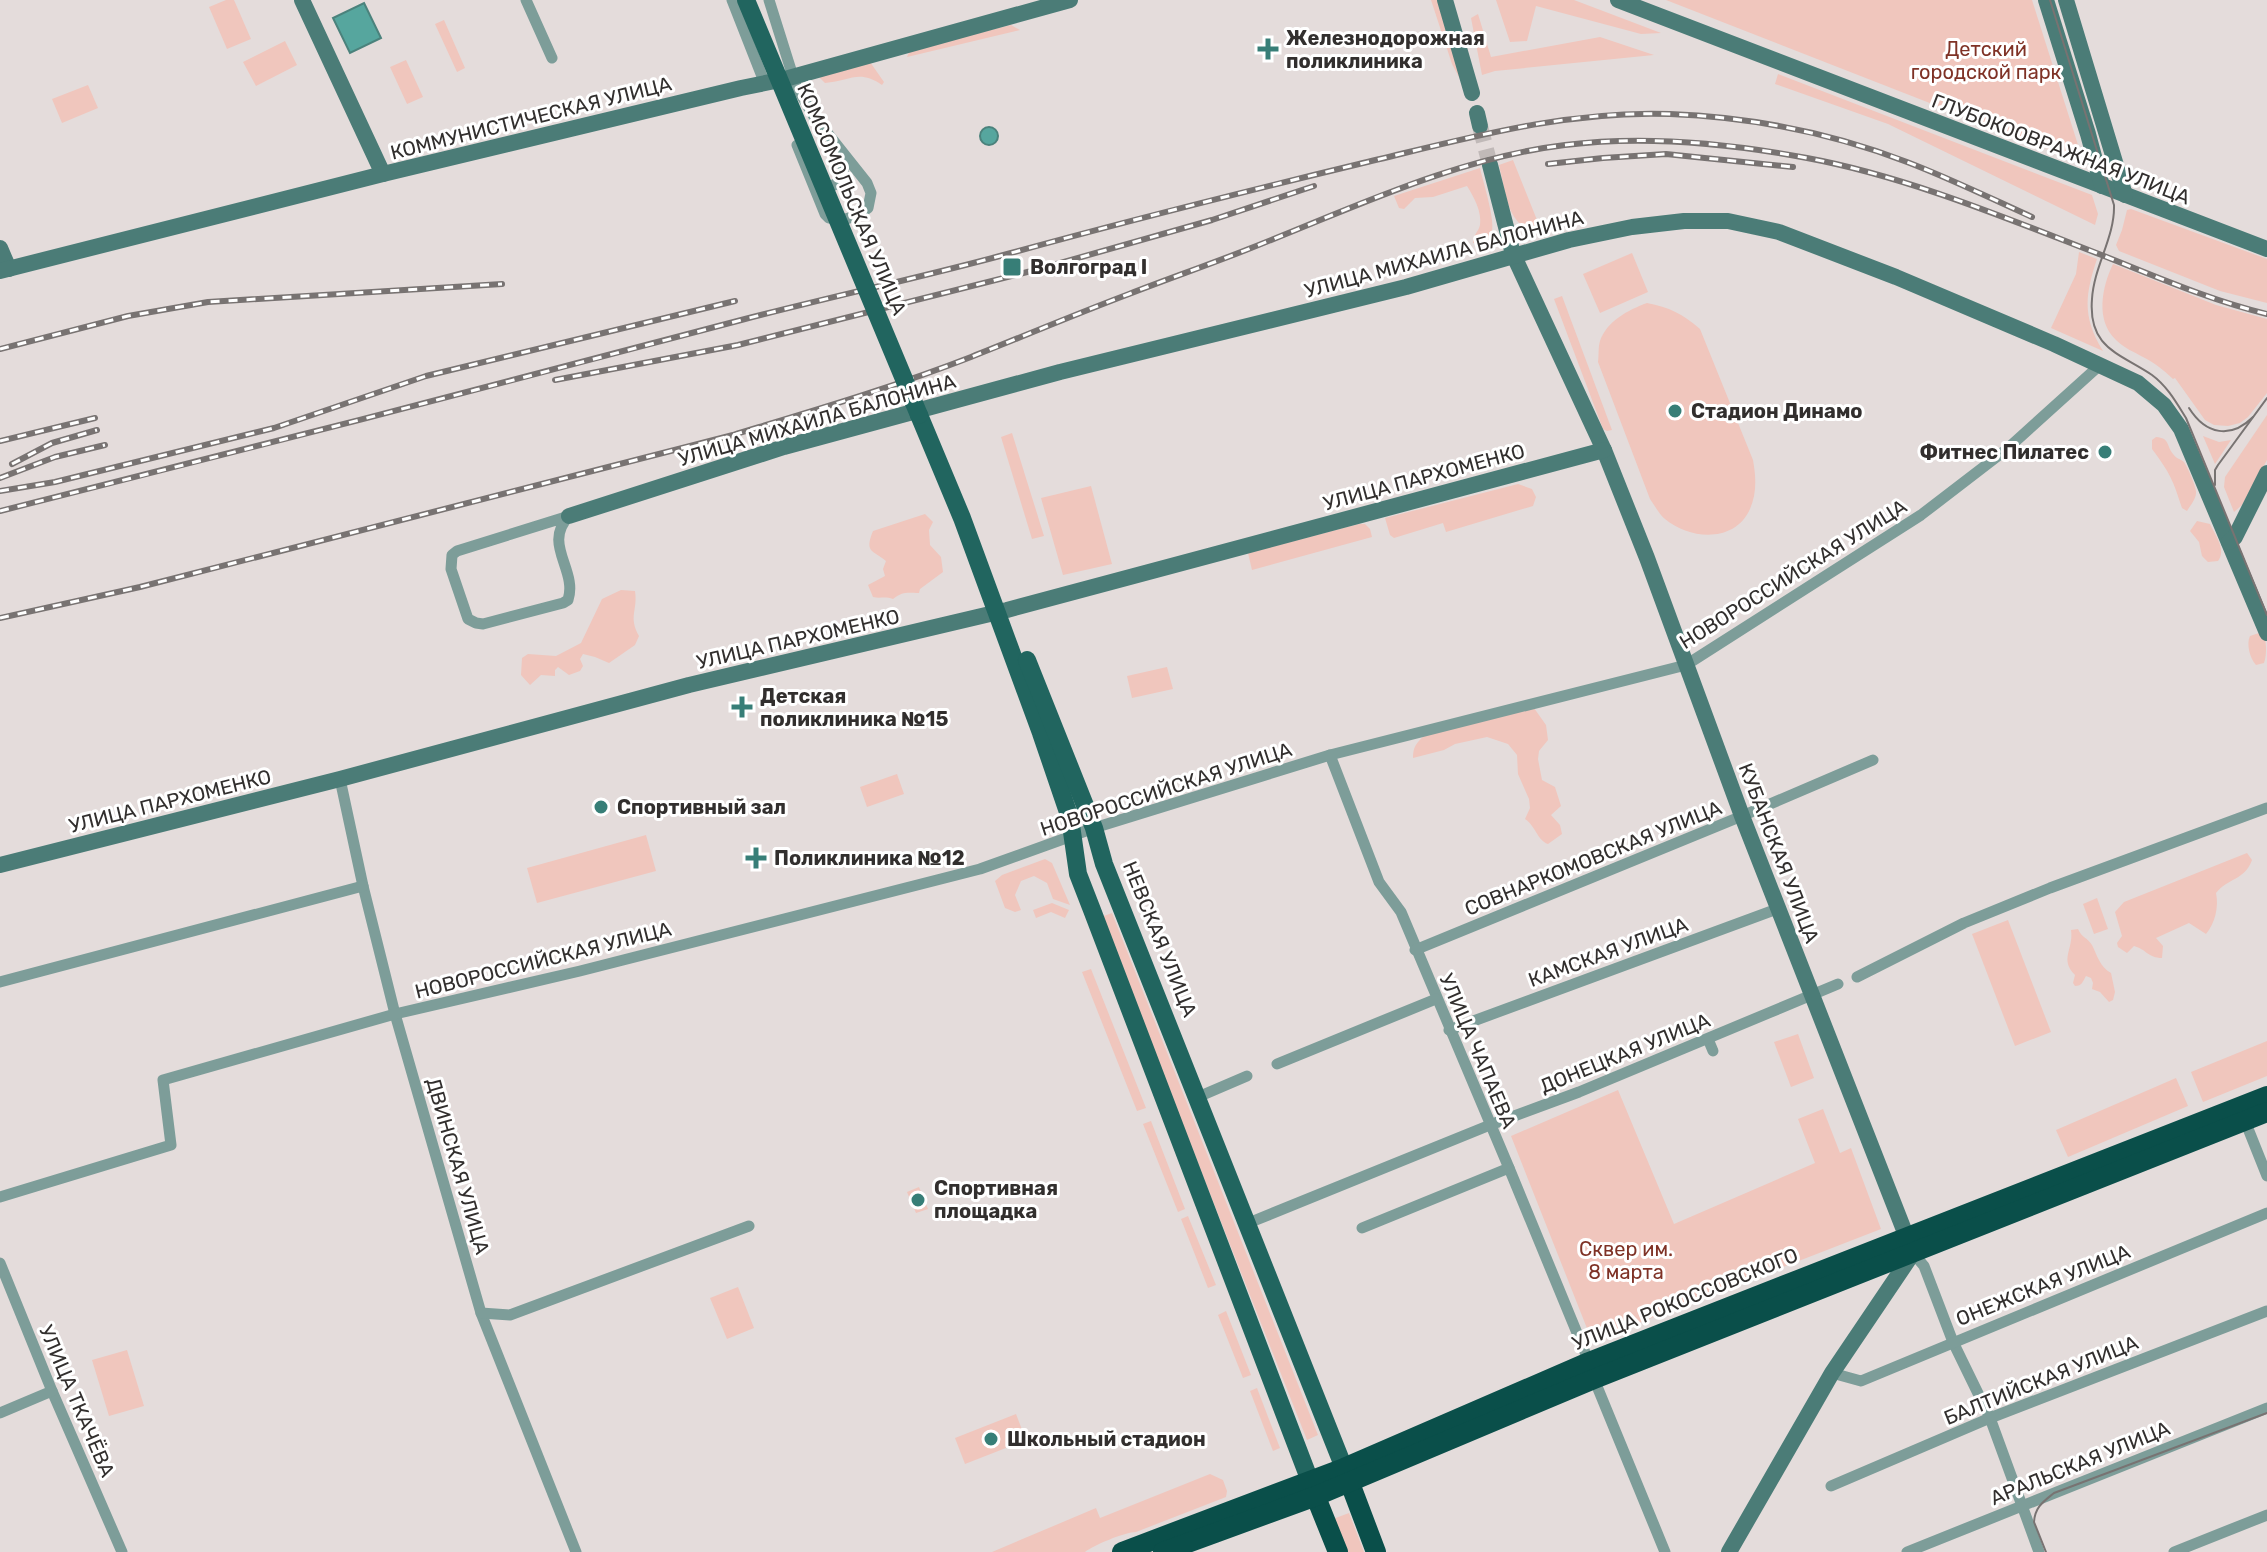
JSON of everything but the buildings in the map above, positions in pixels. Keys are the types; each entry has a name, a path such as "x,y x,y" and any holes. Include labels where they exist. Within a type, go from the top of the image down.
{"highway":[{"name":"УЛИЦА РОКОССОВСКОГО","path":"1163,1552 1592,1371 1909,1245 2267,1096"},
{"name":"УЛИЦА РОКОССОВСКОГО","path":"1909,1245 2267,1112"},
{"path":"1347,1476 1376,1552"},
{"name":"УЛИЦА РОКОССОВСКОГО","path":"1122,1552 1313,1489"},
{"path":"1313,1489 1338,1552"}],"main road":[{"path":"302,0 383,174"},
{"name":"КОМСОМОЛЬСКАЯ УЛИЦА","path":"746,0 922,414"},
{"name":"КОМСОМОЛЬСКАЯ УЛИЦА","path":"758,0 922,414"},
{"name":"КОММУНИСТИЧЕСКАЯ УЛИЦА","path":"5,270 383,174 789,78 1027,6 1070,0"},
{"path":"1445,0 1472,93"},
{"name":"ГЛУБОКООВРАЖНАЯ УЛИЦА","path":"1618,0 2267,249"},
{"path":"2046,0 2102,186"},
{"path":"2066,0 2125,195"},
{"path":"2050,166 2080,166 2089,161 2093,152"},
{"name":"КУБАНСКАЯ УЛИЦА","path":"1490,165 1513,254 1604,450 1909,1245"},
{"name":"УЛИЦА МИХАИЛА БАЛОНИНА","path":"569,516 784,447 1060,372 1406,287 1513,254 1632,227 1684,221 1728,221 1779,232 1870,266 2138,383 2164,405 2181,429 2267,633"},
{"path":"0,248 5,270"},
{"name":"НЕВСКАЯ УЛИЦА","path":"922,414 962,518 1094,828 1104,864 1347,1476"},
{"name":"УЛИЦА ПАРХОМЕНКО","path":"0,865 340,779 689,685 1002,611 1604,450"},
{"path":"2229,542 2235,537 2267,473"},
{"name":"НЕВСКАЯ УЛИЦА","path":"1002,611 1064,798 1074,836 1078,874 1313,1489"},
{"path":"1092,910 1095,896 1099,893 1118,898"},
{"path":"1729,1552 1909,1245"}],"street":[{"path":"526,0 552,58"},
{"path":"732,0 763,84 777,96 825,214 829,218 851,218 868,208 870,188 813,115 789,78 769,0"},
{"path":"777,96 780,85 789,78"},
{"path":"812,183 819,188 837,184 844,172 841,150"},
{"name":"НОВОРОССИЙСКАЯ УЛИЦА","path":"0,1197 171,1145 163,1080 395,1014 580,971 980,869 1094,828 1330,755 1686,665 1921,515 2007,449 2100,365"},
{"path":"569,516 561,523 557,537 569,588 568,600 483,624 468,619 451,569 452,555 569,516"},
{"name":"УЛИЦА ЧАПАЕВА","path":"1330,755 1379,882 1401,912 1509,1168 1665,1552"},
{"name":"СОВНАРКОМОВСКАЯ УЛИЦА","path":"1415,950 1873,760"},
{"name":"ДВИНСКАЯ УЛИЦА","path":"340,779 395,1014 481,1313 576,1552"},
{"path":"1857,977 1964,923 2267,808"},
{"path":"0,982 363,886"},
{"name":"КАМСКАЯ УЛИЦА","path":"1449,1030 1780,908"},
{"name":"ДОНЕЦКАЯ УЛИЦА","path":"1246,1224 1579,1092 1838,984"},
{"path":"1277,1064 1436,999"},
{"path":"1708,1039 1713,1051"},
{"path":"1198,1097 1247,1076"},
{"path":"2245,1121 2267,1176"},
{"path":"1362,1228 1509,1168"},
{"name":"ОНЕЖСКАЯ УЛИЦА","path":"1832,1373 1861,1381 2267,1213"},
{"path":"481,1313 510,1315 749,1226"},
{"name":"КУБАНСКАЯ УЛИЦА","path":"1909,1245 1924,1266 1953,1342 1990,1418 2039,1552"},
{"name":"УЛИЦА ТКАЧЁВА","path":"0,1263 122,1552"},
{"name":"БАЛТИЙСКАЯ УЛИЦА","path":"1831,1486 1990,1418 2267,1311"},
{"path":"0,1413 52,1391"},
{"name":"АРАЛЬСКАЯ УЛИЦА","path":"1907,1552 2267,1408"},
{"path":"2174,1552 2267,1515"}],"green space":[{"path":"234,0 251,39 227,49 209,7"},
{"path":"1431,0 1439,0 1462,83 1452,64"},
{"path":"1496,0 1574,0 1661,33 1641,34 1536,6 1527,41 1510,42"},
{"name":"Детский городской парк","path":"1666,0 2032,0 2079,148 2058,153"},
{"path":"1478,14 1491,57 1600,37 1654,55 1495,71 1482,75 1471,18"},
{"path":"444,20 465,68 457,72 435,24"},
{"path":"1011,25 1020,30 907,57 910,50"},
{"path":"285,41 297,65 256,86 243,62"},
{"path":"406,60 423,97 407,104 390,67"},
{"path":"870,62 884,82 882,85 860,77 825,83 818,76"},
{"path":"1778,74 2092,195 2098,214 2095,225 1888,124 1775,84"},
{"path":"88,85 98,108 62,123 52,99"},
{"path":"1513,160 1541,230 1536,233 1519,222 1509,206 1499,165"},
{"path":"1480,168 1492,222 1491,235 1483,241 1473,243 1480,225 1480,215 1467,186 1433,197 1415,198 1404,209 1399,208 1394,196"},
{"path":"2127,210 2267,259 2267,303 2220,291 2119,251 2116,245"},
{"path":"2079,252 2097,259 2088,306 2096,339 2103,351 2051,328 2076,274"},
{"path":"1632,253 1648,292 1600,313 1583,274"},
{"path":"2113,264 2216,305 2267,319 2267,393 2248,417 2228,426 2214,425 2205,420 2175,378 2116,340 2105,323 2102,303"},
{"path":"1562,296 1612,430 1603,429 1554,299"},
{"name":"Стадион Динамо","path":"1647,303 1675,312 1700,329 1753,460 1755,485 1750,509 1734,528 1723,533 1711,535 1687,531 1675,526 1659,512 1650,499 1598,362 1603,334 1613,322"},
{"path":"2267,415 2267,460 2242,505 2234,512 2224,487 2225,477"},
{"path":"1012,433 1044,536 1032,539 1001,437"},
{"path":"2203,436 2219,442 2231,440 2215,464"},
{"path":"2156,437 2166,440 2192,477 2196,495 2187,511 2182,508 2170,477 2152,449 2152,440"},
{"path":"1518,484 1532,489 1536,497 1533,506 1446,532 1443,523 1394,538 1390,535 1385,518"},
{"path":"1091,486 1112,564 1063,575 1041,498"},
{"path":"925,514 933,522 929,530 930,545 941,557 943,572 919,593 903,594 893,599 873,597 868,585 885,576 883,569 886,561 870,547 873,531"},
{"path":"2197,521 2210,524 2221,547 2218,561 2208,562 2202,556 2199,542 2190,531"},
{"path":"1365,524 1370,529 1372,537 1252,570 1248,553"},
{"path":"621,590 635,591 634,618 639,636 635,645 609,663 583,654 580,671 569,675 558,667 555,676 541,675 530,685 521,675 522,658 528,654 556,656 581,643 602,599"},
{"path":"2262,632 2266,643 2265,659 2264,663 2256,665 2249,651 2249,639"},
{"path":"1167,667 1173,689 1132,698 1127,676"},
{"path":"1534,708 1546,725 1548,740 1539,751 1542,780 1555,787 1561,806 1551,815 1560,825 1562,834 1548,844 1525,819 1530,808 1529,799 1518,774 1517,755 1508,744 1487,737 1413,758 1416,745 1425,735"},
{"path":"897,774 904,794 867,807 860,787"},
{"path":"646,835 656,871 537,903 527,868"},
{"path":"2247,853 2252,860 2249,867 2216,893 2216,915 2206,934 2189,923 2156,938 2163,946 2162,958 2153,957 2134,946 2127,953 2118,947 2122,936 2115,912 2124,902"},
{"path":"1045,859 1052,863 1070,905 1053,899 1047,883 1034,876 1021,881 1015,895 1021,910 1015,912 1005,908 995,881 1002,875"},
{"path":"2097,898 2108,929 2094,934 2083,904"},
{"path":"1052,903 1069,910 1065,918 1051,912 1036,918 1033,910"},
{"path":"1112,913 1318,1435 1307,1440 1101,917"},
{"path":"2008,920 2051,1032 2015,1046 1972,934"},
{"path":"2078,929 2092,945 2101,964 2111,973 2115,992 2113,1000 2109,1002 2100,992 2092,989 2091,978 2086,976 2077,986 2073,983 2075,975 2067,959 2071,930"},
{"path":"1091,969 1146,1108 1137,1111 1082,972"},
{"path":"1798,1034 1814,1078 1791,1087 1774,1042"},
{"path":"2267,1041 2267,1076 2203,1102 2191,1072"},
{"path":"2176,1078 2188,1106 2068,1157 2056,1130"},
{"name":"Сквер им. 8 марта","path":"1618,1090 1674,1224 1815,1163 1798,1119 1823,1109 1840,1153 1851,1148 1881,1229 1592,1341 1511,1136"},
{"path":"1151,1121 1185,1209 1178,1212 1143,1124"},
{"name":"Спортивная площадка","path":"919,1187 928,1209 916,1213 907,1192"},
{"path":"1188,1216 1216,1285 1208,1288 1181,1219"},
{"path":"738,1287 754,1328 727,1339 710,1298"},
{"path":"1226,1311 1251,1375 1243,1378 1218,1315"},
{"path":"127,1350 144,1406 109,1416 92,1360"},
{"path":"1257,1388 1280,1448 1273,1451 1250,1391"},
{"name":"Школьный стадион","path":"1016,1414 1026,1440 965,1464 955,1438"},
{"path":"1210,1474 1223,1480 1226,1497 1110,1539 1085,1552 992,1552 1096,1508 1100,1518"},
{"path":"1349,1513 1364,1552 1346,1552 1333,1519"}],"water":[{"path":"364,3 381,38 350,53 333,18"},
{"path":"985,127 993,127 998,136 996,143 985,145 980,140 980,132"}],"tunnel":[{"path":"1480,126 1490,165"}],"tram line":[{"path":"2050,0 2114,205 2111,229 2096,275 2092,299 2095,328 2108,347 2162,384 2186,418 2267,615"},
{"path":"2215,485 2215,470 2267,398"},
{"path":"2189,408 2203,424 2219,431 2236,429 2253,417"},
{"path":"2046,1552 2034,1522 2040,1505 2054,1493 2267,1413"}],"railway":[{"path":"0,511 1228,196 1513,128 1551,122 1630,114 1670,114 1790,128 1907,162 2032,217"},
{"path":"0,618 140,587 733,435 942,368 1405,186 1484,161 1565,145 1626,141 1686,142 1777,153 1844,166 1955,199 2182,287 2267,314"},
{"path":"1548,164 1666,154 1793,167"},
{"path":"555,380 738,345 1039,269 1212,220 1314,186"},
{"path":"0,349 128,316 208,302 502,284"},
{"path":"0,491 55,482 274,428 426,376 735,301"},
{"path":"0,441 95,418"},
{"path":"12,464 52,443 97,430"},
{"path":"0,478 55,457 105,445"}],"place":[{"name":"Железнодорожная поликлиника","path":"1268,49"},
{"name":"Волгоград I","path":"1012,267"},
{"name":"Стадион Динамо","path":"1675,411"},
{"name":"Фитнес Пилатес","path":"2105,452"},
{"name":"Детская поликлиника №15","path":"742,707"},
{"name":"Спортивный зал","path":"601,807"},
{"name":"Поликлиника №12","path":"756,858"},
{"name":"Спортивная площадка","path":"918,1200"},
{"name":"Школьный стадион","path":"991,1439"}]}
